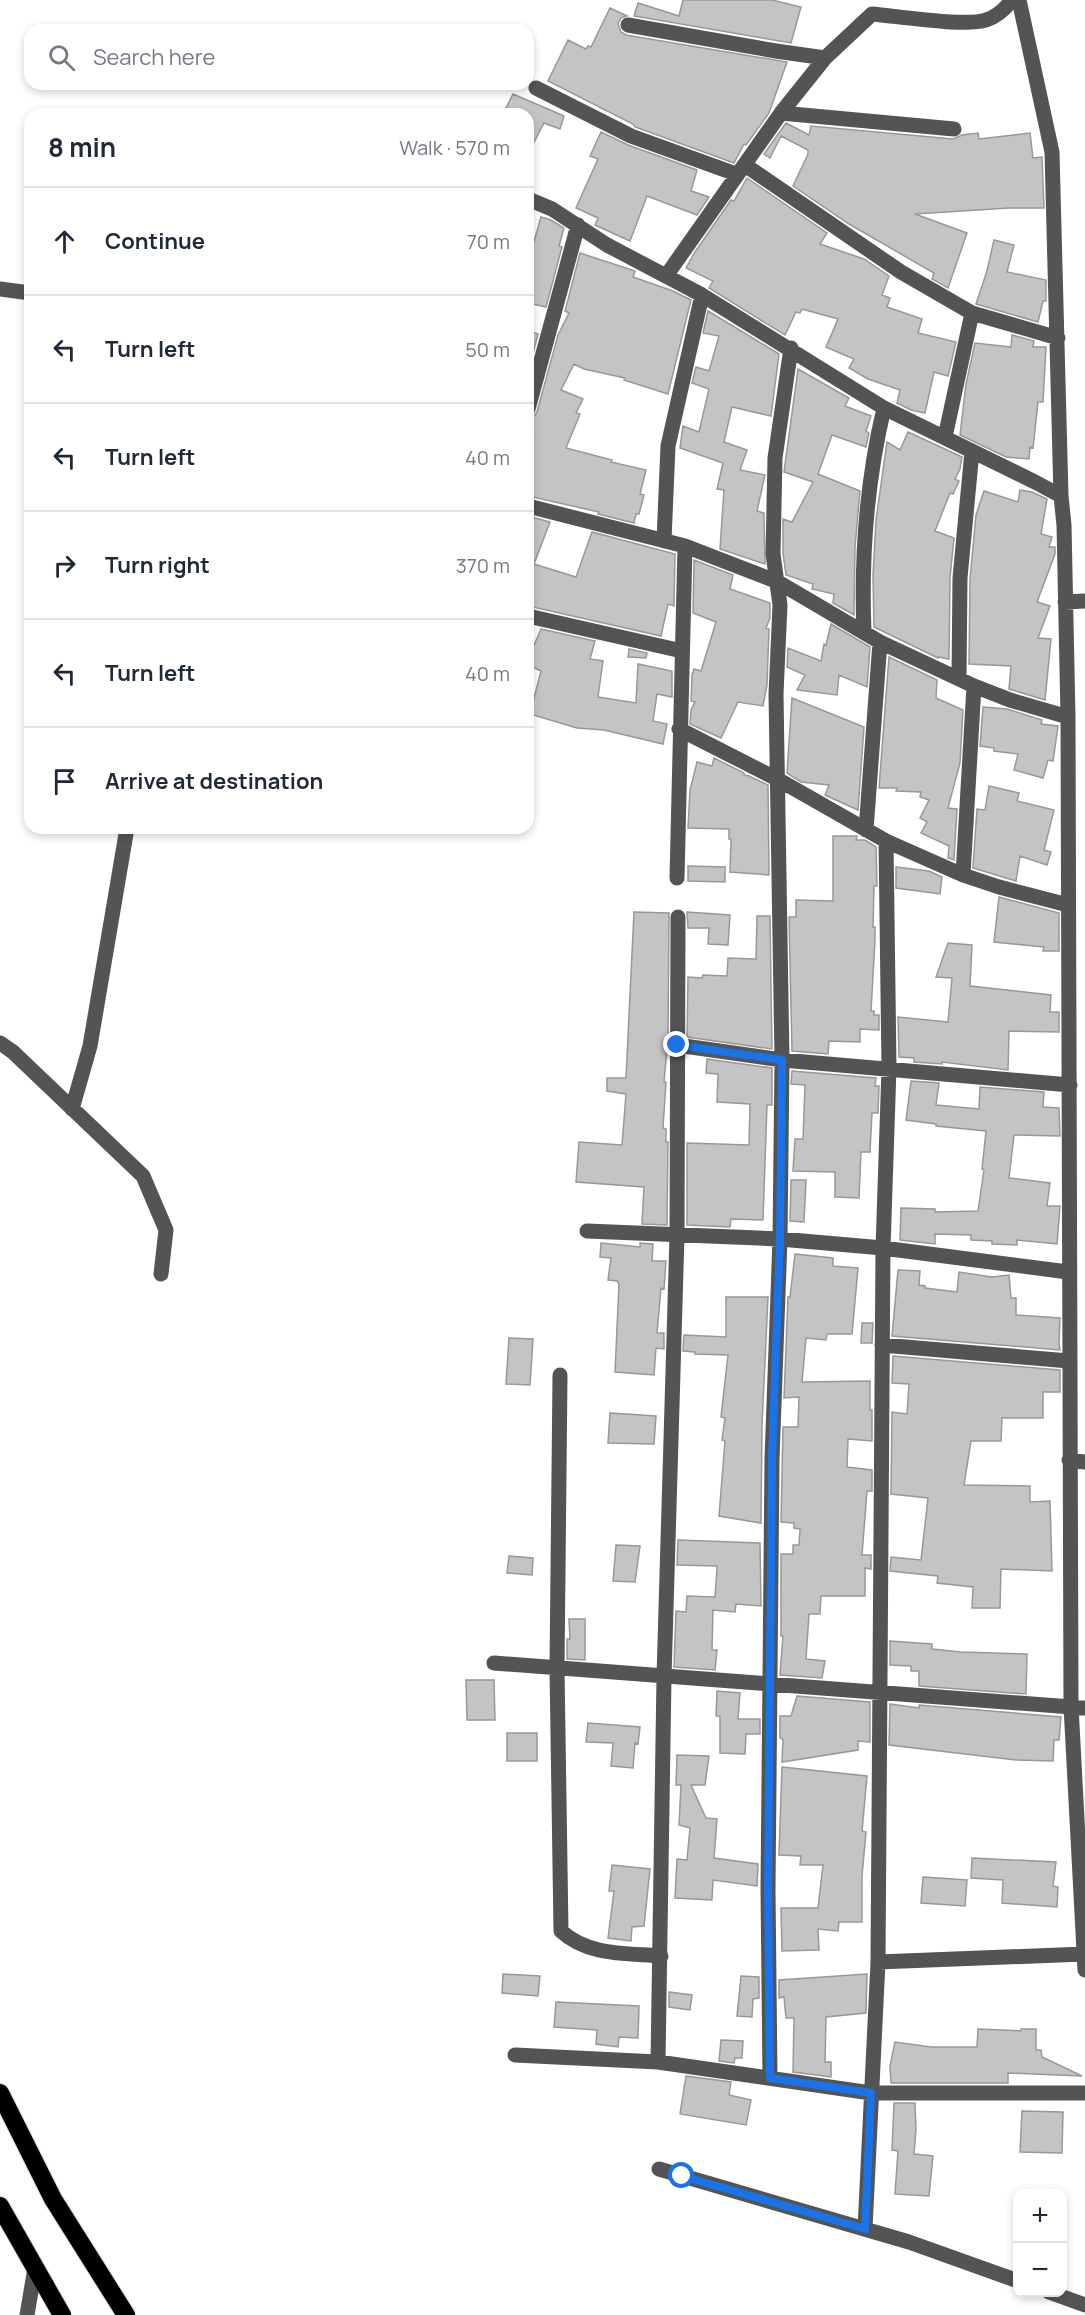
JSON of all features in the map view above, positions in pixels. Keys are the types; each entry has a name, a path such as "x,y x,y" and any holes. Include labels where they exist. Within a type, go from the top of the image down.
{"highway":[{"path":"0,2093 53,2199 126,2315"},
{"path":"0,2206 62,2315"}],"street":[{"path":"666,276 781,113 825,58 872,14 957,21 985,20 1005,10 1012,0"},
{"path":"1019,0 1052,152 1068,717 1069,1361 1077,1461 1078,1707 1085,1971"},
{"path":"628,25 825,58"},
{"path":"536,88 631,136 740,170 901,272 972,313 1058,338"},
{"path":"781,113 954,129"},
{"path":"534,202 552,209 607,245 702,295 791,348 884,408 1061,496"},
{"path":"534,387 578,225"},
{"path":"0,289 24,292"},
{"path":"664,541 668,446 702,295"},
{"path":"945,437 972,313"},
{"path":"770,2078 768,1879 772,1458 780,1239 782,1060 776,694 780,605 772,554 775,458 791,348"},
{"path":"864,632 863,595 870,491 874,448 884,408"},
{"path":"959,677 960,578 972,451"},
{"path":"534,508 685,546 778,582 880,642 974,686 1010,700 1068,717"},
{"path":"677,878 685,546"},
{"path":"1065,602 1085,601"},
{"path":"534,617 682,651"},
{"path":"866,830 880,642"},
{"path":"963,875 974,686"},
{"path":"679,729 778,780 886,841 963,875 1068,905"},
{"path":"72,1108 90,1046 126,834"},
{"path":"865,2229 878,1962 883,1248 889,1068 886,841"},
{"path":"658,2062 664,1677 677,1236 678,917"},
{"path":"0,1043 13,1052 142,1176 166,1230 161,1274"},
{"path":"677,1045 782,1060 1070,1085"},
{"path":"587,1231 780,1239 883,1248 1068,1272"},
{"path":"882,1345 1069,1361"},
{"path":"560,1375 557,1668 561,1931 572,1941 591,1949 661,1956"},
{"path":"494,1664 1078,1707"},
{"path":"878,1962 1084,1953"},
{"path":"515,2055 658,2062 871,2093 1085,2093"},
{"path":"659,2169 909,2242 1013,2280"},
{"path":"27,2315 35,2268"},
{"path":"1063,2297 1085,2305"}],"building":[{"path":"683,0 772,0 801,7 791,43 634,16 638,3 679,16"},
{"path":"610,8 627,16 621,18 618,24 621,32 626,35 787,62 769,113 746,145 744,144 734,163 635,127 548,81 568,40 586,49 588,46 591,47"},
{"path":"513,94 564,116 560,129 544,123 534,142 534,108 506,108"},
{"path":"786,123 809,135 811,126 953,139 978,133 979,139 1030,133 1033,158 1042,157 1044,208 915,214 967,233 948,288 932,279 934,273 849,224 793,186 808,150 781,136 770,158 764,154"},
{"path":"601,132 628,145 697,170 691,191 709,197 697,215 647,196 630,241 595,225 598,218 576,208 598,159 590,156"},
{"path":"747,178 827,233 820,244 864,259 889,276 882,295 890,298 887,307 922,319 918,333 956,342 948,376 934,372 925,413 911,410 897,403 900,390 868,379 849,368 854,359 826,347 838,319 802,309 800,313 796,312 785,335 709,288 713,281 686,268 731,200 734,201"},
{"path":"541,217 564,228 559,246 562,247 546,307 534,304 534,242"},
{"path":"994,240 1014,245 1007,272 1046,280 1046,301 1043,301 1038,322 976,304"},
{"path":"580,253 635,271 633,277 691,300 668,394 624,380 625,378 584,369 574,364 561,390 583,399 576,413 580,414 566,448 646,470 640,494 644,495 634,523 598,514 599,512 534,497 534,416 558,335 569,313 565,311"},
{"path":"708,311 779,354 771,416 732,407 724,442 747,450 740,470 765,475 757,511 764,513 765,564 720,549 724,490 717,489 723,463 680,448 683,426 699,432 709,389 692,383 696,367 709,371 719,336 703,333"},
{"path":"534,333 538,334 534,349"},
{"path":"1012,335 1034,341 1033,347 1046,347 1043,402 1038,402 1033,448 1030,447 1029,459 1006,457 960,435 966,384 975,343 1011,347"},
{"path":"798,369 849,398 845,406 871,416 866,431 869,433 866,447 832,435 818,474 860,491 855,547 854,615 833,603 834,594 812,589 813,584 786,575 783,553 783,519 792,522 813,482 784,472"},
{"path":"908,432 962,457 955,479 959,481 953,494 950,493 935,531 954,538 950,578 949,659 938,658 874,627 873,576 876,520 887,442 900,450"},
{"path":"1020,490 1032,492 1047,499 1041,534 1052,537 1049,547 1055,547 1055,554 1037,602 1050,606 1038,638 1051,639 1045,700 1009,689 1011,666 969,664 970,579 976,515 984,491 1018,502"},
{"path":"534,518 550,522 534,564"},
{"path":"592,532 675,554 674,606 668,604 661,636 534,607 534,564 576,577"},
{"path":"694,560 733,575 730,589 770,603 770,618 766,628 769,629 767,685 763,706 738,702 721,738 690,724 691,710 695,702 691,701 692,675 694,669 701,671 716,622 693,613"},
{"path":"831,624 870,647 867,687 839,675 837,695 797,690 805,675 787,667 788,648 821,661"},
{"path":"541,629 595,641 590,659 603,661 598,697 636,703 638,664 672,671 672,697 657,694 653,721 667,724 663,744 604,730 577,728 534,715 534,698 541,671 534,668 534,645"},
{"path":"629,649 647,653 646,658 628,657"},
{"path":"889,657 937,680 936,698 963,710 960,763 948,808 957,809 954,860 948,858 949,846 921,833 927,822 920,818 929,800 920,797 921,792 879,788"},
{"path":"792,698 864,727 858,810 825,795 829,785 801,782 787,773"},
{"path":"983,707 1007,709 1042,720 1041,724 1058,726 1053,761 1048,760 1043,778 1014,770 1018,754 994,751 994,748 980,746"},
{"path":"714,758 768,785 769,875 730,872 729,829 688,828 690,790 697,762 712,766"},
{"path":"989,786 1019,793 1017,801 1054,810 1044,850 1051,852 1047,865 1020,856 1016,881 973,868 977,809 985,810"},
{"path":"833,836 857,836 856,840 865,840 876,847 877,886 874,886 875,940 871,1011 874,1011 874,1015 879,1015 879,1030 860,1029 860,1042 829,1041 828,1054 792,1051 789,917 796,917 796,900 833,901"},
{"path":"688,866 725,867 725,882 688,881"},
{"path":"896,867 929,871 942,877 940,894 896,888"},
{"path":"999,897 1059,913 1059,951 1043,951 1044,947 994,942"},
{"path":"634,912 669,913 668,1038 663,1128 666,1129 666,1142 668,1142 667,1225 642,1224 644,1187 576,1182 579,1142 622,1145 626,1094 607,1091 607,1078 626,1078"},
{"path":"687,912 730,915 728,945 708,944 709,928 688,928"},
{"path":"757,916 770,916 772,1049 687,1037 688,977 727,976 728,958 756,959"},
{"path":"948,943 972,945 970,986 1051,995 1050,1012 1059,1012 1059,1032 1009,1031 1008,1070 942,1062 942,1064 914,1062 914,1058 899,1057 898,1017 948,1022 952,978 936,977"},
{"path":"707,1059 772,1068 772,1105 767,1105 763,1220 731,1219 730,1227 687,1225 687,1143 749,1145 750,1104 717,1102 718,1074 706,1073"},
{"path":"792,1071 876,1078 875,1086 879,1086 878,1113 872,1113 870,1152 861,1152 859,1198 835,1197 835,1172 793,1171 795,1139 803,1139 805,1085 791,1084"},
{"path":"911,1081 939,1083 936,1105 979,1109 980,1087 1044,1092 1043,1107 1059,1108 1060,1136 1014,1135 1009,1178 1050,1183 1047,1206 1060,1206 1057,1244 1017,1240 1017,1245 992,1244 992,1241 971,1240 971,1235 935,1234 935,1244 900,1240 901,1208 935,1209 935,1212 978,1211 984,1170 982,1169 986,1131 936,1126 936,1124 906,1120"},
{"path":"791,1180 806,1180 804,1222 790,1221"},
{"path":"601,1243 640,1247 640,1243 653,1244 652,1261 666,1261 657,1333 664,1333 664,1349 656,1348 654,1375 615,1372 619,1284 617,1281 608,1280 611,1258 600,1257"},
{"path":"795,1254 833,1258 833,1266 858,1268 852,1334 827,1334 826,1340 806,1338 802,1382 870,1381 870,1410 872,1410 872,1441 848,1439 847,1467 872,1470 872,1491 867,1491 862,1555 871,1555 871,1569 865,1568 865,1596 821,1596 820,1614 809,1614 806,1659 825,1661 822,1678 780,1675 783,1636 781,1636 781,1554 793,1554 793,1545 799,1545 800,1529 794,1528 794,1523 781,1522 783,1427 798,1427 799,1397 784,1398 788,1297 790,1297"},
{"path":"898,1270 920,1271 919,1285 925,1288 957,1292 959,1272 992,1277 1009,1275 1011,1298 1016,1298 1016,1315 1060,1318 1060,1350 892,1336"},
{"path":"726,1297 768,1297 762,1425 761,1523 719,1516 725,1441 722,1440 725,1418 721,1417 728,1355 695,1354 695,1352 683,1351 684,1335 726,1337"},
{"path":"862,1323 873,1323 872,1343 861,1343"},
{"path":"509,1338 533,1339 530,1385 506,1384"},
{"path":"893,1356 1060,1370 1060,1392 1043,1392 1043,1418 1002,1418 1001,1441 971,1441 964,1485 1030,1486 1030,1502 1050,1501 1052,1571 1001,1569 1000,1608 972,1608 973,1587 937,1583 938,1576 890,1571 891,1557 921,1560 928,1498 891,1494 892,1412 907,1414 909,1384 892,1383"},
{"path":"610,1413 656,1416 654,1444 608,1443"},
{"path":"678,1540 760,1543 761,1606 736,1604 735,1612 713,1610 712,1650 717,1650 715,1670 674,1667 676,1611 686,1612 687,1596 715,1597 717,1569 717,1566 677,1565"},
{"path":"616,1545 640,1546 635,1582 613,1581"},
{"path":"509,1556 533,1558 532,1575 507,1573"},
{"path":"569,1619 585,1619 585,1660 567,1659 567,1639 570,1639"},
{"path":"890,1641 932,1644 932,1649 961,1652 1027,1654 1026,1694 919,1686 919,1671 911,1671 911,1666 890,1665"},
{"path":"466,1680 494,1680 495,1720 467,1720"},
{"path":"717,1691 740,1693 738,1719 760,1719 760,1734 746,1734 745,1754 720,1753 720,1716 716,1716"},
{"path":"797,1696 870,1702 870,1742 858,1741 858,1750 782,1762 783,1739 780,1738 780,1716 791,1716"},
{"path":"890,1704 1061,1717 1059,1740 1054,1740 1053,1761 1016,1760 889,1745"},
{"path":"588,1723 640,1727 638,1744 635,1743 633,1768 611,1766 613,1743 586,1742"},
{"path":"507,1733 537,1733 537,1761 507,1761"},
{"path":"677,1755 709,1756 705,1785 691,1785 706,1818 717,1819 714,1858 758,1864 757,1886 713,1880 712,1900 675,1898 677,1859 687,1860 690,1828 679,1825 681,1785 676,1785"},
{"path":"782,1767 867,1776 862,1831 866,1832 862,1876 862,1922 839,1922 838,1931 818,1929 819,1950 782,1951 781,1908 818,1908 823,1865 800,1865 801,1856 779,1855"},
{"path":"972,1858 1056,1862 1053,1886 1058,1887 1057,1907 1002,1903 1003,1880 971,1878"},
{"path":"612,1865 650,1869 644,1926 632,1927 631,1941 608,1938 614,1891 609,1891"},
{"path":"923,1877 967,1880 965,1906 921,1903"},
{"path":"503,1974 540,1976 538,1996 502,1993"},
{"path":"867,1974 866,2013 826,2017 825,2062 831,2062 831,2077 793,2072 794,2018 786,2018 784,1997 779,1998 779,1980"},
{"path":"741,1976 759,1977 759,1998 753,1999 752,2017 737,2016"},
{"path":"669,1992 692,1995 690,2010 669,2007"},
{"path":"556,2002 639,2006 638,2038 619,2037 618,2047 596,2044 597,2030 554,2027"},
{"path":"978,2029 1021,2031 1021,2029 1036,2029 1036,2050 1041,2050 1042,2057 1082,2076 1008,2073 1008,2083 891,2083 890,2066 895,2042 931,2047 977,2047"},
{"path":"721,2040 743,2041 742,2058 735,2058 734,2063 719,2061"},
{"path":"686,2076 731,2082 729,2095 751,2100 746,2125 680,2114"},
{"path":"894,2103 915,2103 914,2154 933,2156 929,2196 895,2194 898,2151 892,2150"},
{"path":"1022,2111 1063,2112 1062,2153 1020,2152"}],"route":[{"path":"677,1045 782,1060 780,1239 772,1458 768,1890 770,2078 871,2093 865,2229 682,2176"}]}
